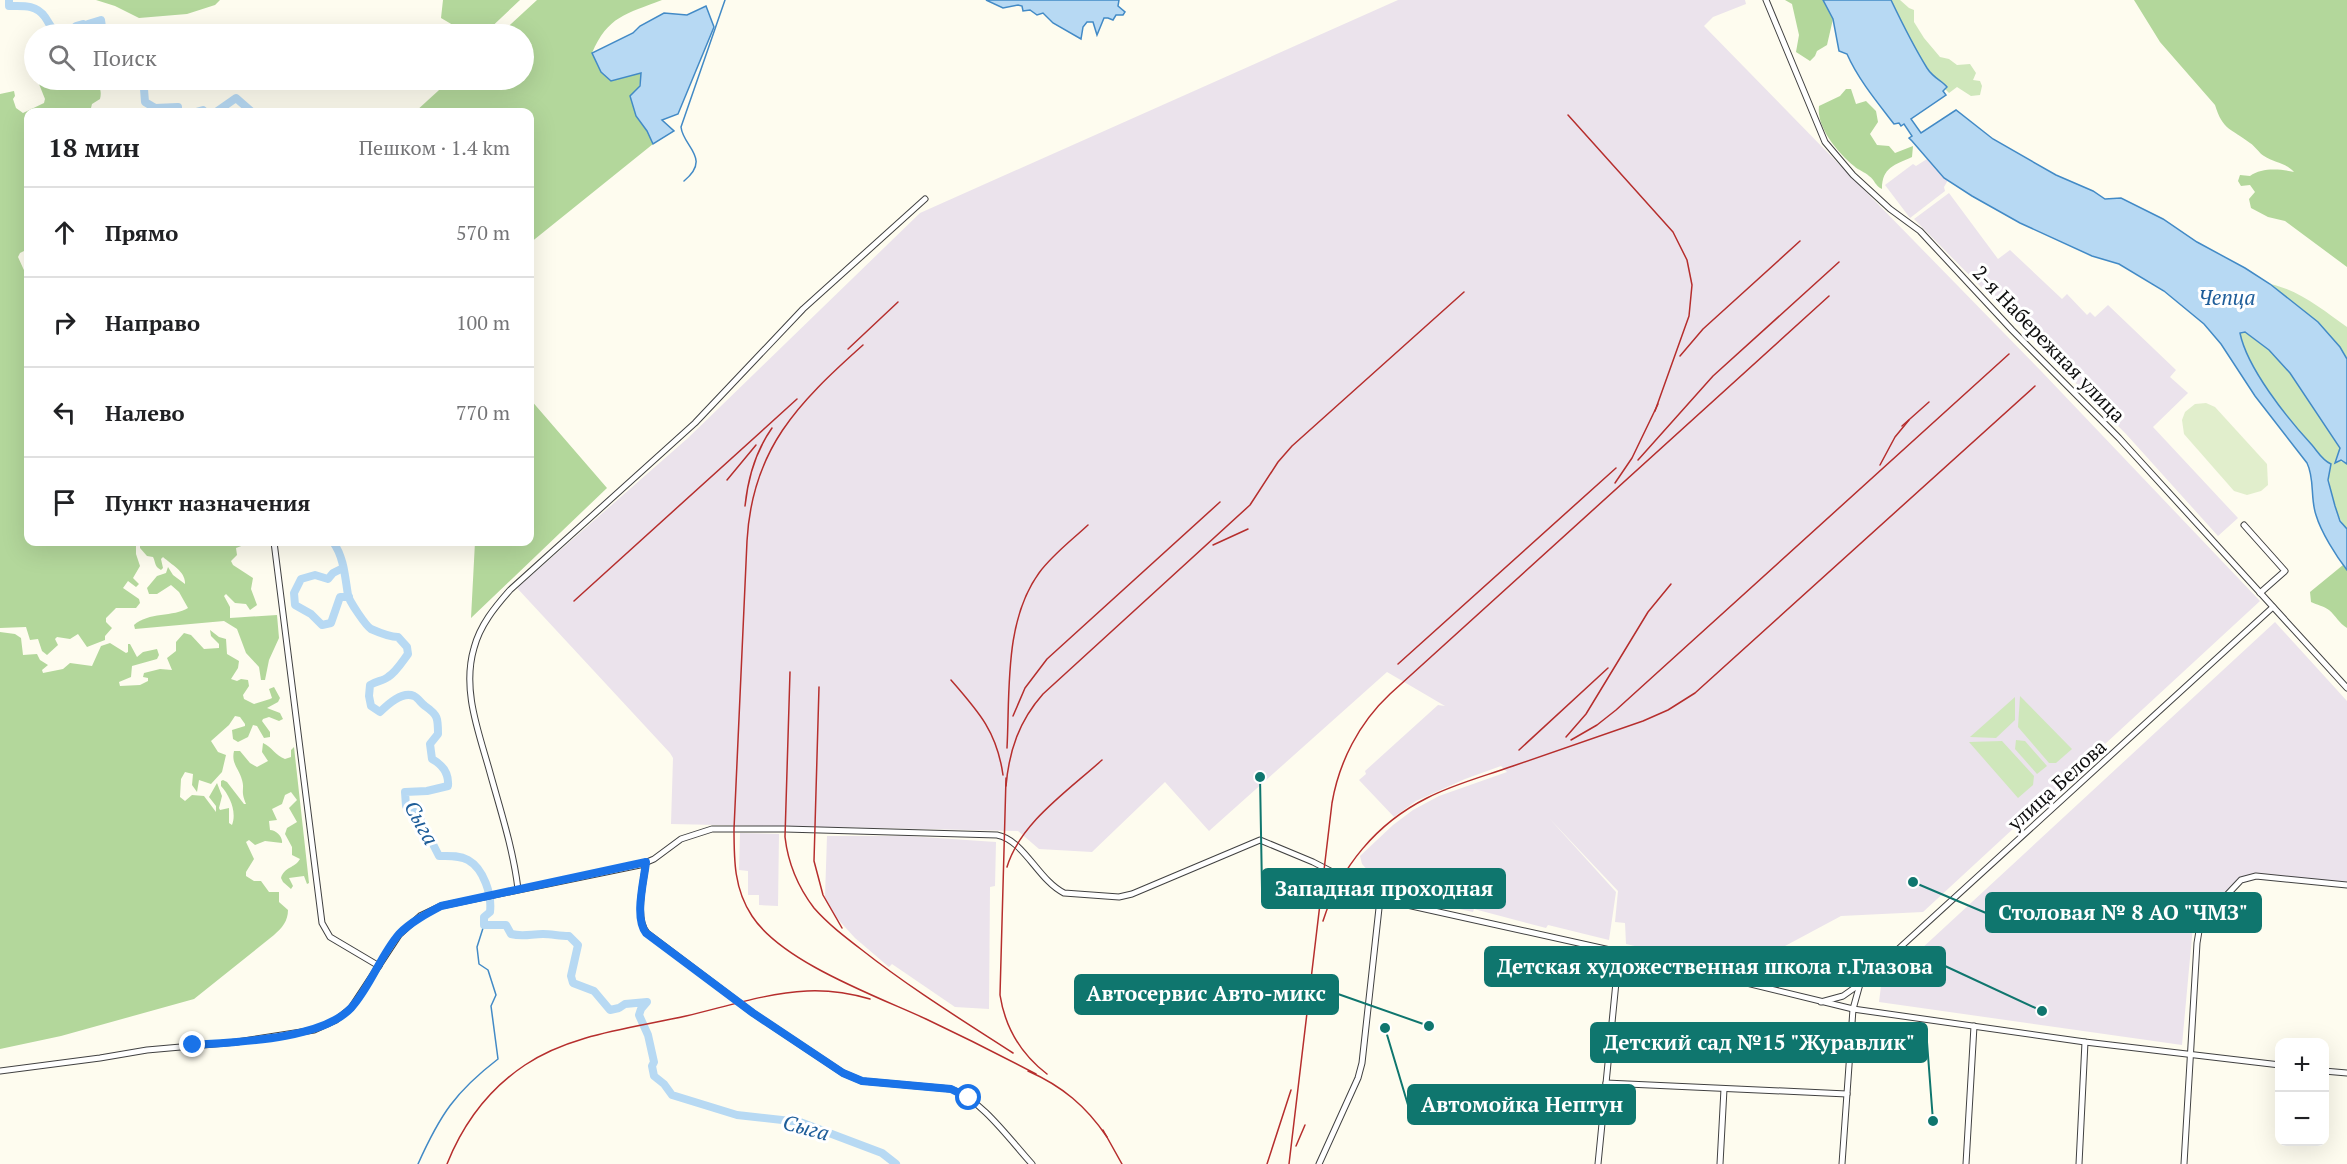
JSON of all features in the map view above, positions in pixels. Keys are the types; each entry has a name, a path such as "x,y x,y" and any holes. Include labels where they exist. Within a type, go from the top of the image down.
{"street":[{"name":"2-я Набережная улица","path":"1766,0 1826,142 1853,175 1920,231 2012,330 2118,438 2347,688"},
{"path":"518,889 508,834 472,708 469,682 474,648 488,616 510,590 695,423 803,309 925,199"},
{"path":"2244,525 2285,571 2260,593"},
{"path":"275,546 322,923 330,937 379,966"},
{"name":"улица Белова","path":"1818,1002 1843,996 1860,984 2273,607"},
{"path":"0,1071 147,1050 237,1042 314,1030 336,1020 351,1008 399,935 420,916 441,906 646,862 681,839 712,829 997,835 1010,840 1049,884 1064,893 1119,897 1132,894 1260,840 1313,862 1377,895 1380,899 1619,952 1818,1002 2085,1042 2275,1064"},
{"path":"646,862 640,917 641,926 646,933 753,1013 843,1073 862,1081 951,1089 960,1092 975,1103 1032,1164"},
{"path":"2184,1164 2189,1054 2199,931 2208,915 2241,880 2256,876 2347,885"},
{"path":"1319,1164 1358,1078 1362,1063 1380,899"},
{"path":"1598,1164 1619,952"},
{"path":"1842,1164 1854,1009 1860,984"},
{"path":"1966,1164 1974,1026"},
{"path":"2079,1164 2085,1042"},
{"path":"2329,1071 2347,1073"},
{"path":"1606,1083 1847,1094"},
{"path":"1720,1164 1724,1089"}],"shaded area":[{"path":"1398,0 1745,0 1746,4 1713,17 1704,26 2042,372 2260,601 1923,912 1841,916 1740,970 1626,944 1625,923 1615,922 1618,891 1549,818 1616,892 1609,940 1548,925 1546,928 1474,909 1473,912 1386,893 1386,888 1362,864 1360,856 1413,810 1439,796 1507,772 1501,766 1465,779 1416,801 1394,817 1359,780 1366,774 1365,771 1438,705 1445,706 1387,672 1209,831 1165,782 1092,852 1039,849 1018,831 671,824 673,758 670,753 517,588 688,438 920,213"},
{"path":"1927,159 1948,180 1944,187 1945,191 1910,218 1885,185 1913,164 1916,166"},
{"path":"1949,193 1998,259 2010,250 2062,299 2067,294 2087,315 2090,312 2095,317 2108,305 2176,370 2170,377 2188,393 2153,427 2238,518 2218,536 2126,434 1914,219"},
{"path":"2275,622 2347,701 2347,882 2238,879 2193,926 2182,1045 1879,1002 1881,986"},
{"path":"740,833 779,834 778,906 759,905 759,895 748,895 748,871 739,870"},
{"path":"827,836 908,836 996,842 995,886 990,887 989,1009 955,1007 892,964 889,967 855,938 835,916 825,897"}],"green space":[{"path":"96,0 220,0 215,5 187,14 139,18 115,6"},
{"path":"443,0 520,0 495,24 451,24 441,18"},
{"path":"537,0 662,0 619,18 605,31 592,53 601,72 641,72 636,116 653,144 534,240 534,108 419,108 439,90 534,90 534,24 511,24"},
{"path":"1785,0 1823,0 1833,19 1827,45 1817,51 1810,61 1796,52 1799,35 1792,4"},
{"path":"1891,0 1900,0 1914,10 1914,22 1940,57 1949,59 1957,65 1970,64 1976,73 1973,80 1980,81 1982,86 1980,95 1971,96 1957,87 1949,93 1945,89 1947,87 1938,80 1922,60"},
{"path":"2134,0 2347,0 2347,267 2285,221 2268,217 2251,208 2249,199 2255,192 2250,185 2241,186 2238,181 2240,175 2250,176 2272,169 2294,172 2287,166 2264,156 2252,144 2228,128 2221,120 2215,105 2160,42"},
{"path":"1846,89 1851,89 1856,104 1866,101 1876,111 1878,122 1870,134 1877,145 1889,146 1895,153 1913,146 1912,157 1887,171 1882,189 1841,154 1829,139 1821,122 1819,106 1840,96"},
{"path":"41,90 100,90 101,93 100,99 92,104 91,108 34,108 44,103"},
{"path":"14,91 13,99 16,108 23,113 24,251 18,257 24,270 24,546 136,546 140,566 133,578 139,584 136,587 128,581 123,588 139,599 140,603 136,608 116,608 106,618 106,622 112,628 105,636 105,640 87,647 78,634 70,639 57,637 55,639 58,645 47,655 42,651 38,639 30,640 26,627 0,628 0,94"},
{"path":"2270,284 2301,296 2347,327 2347,359 2322,328"},
{"path":"2240,332 2245,332 2269,350 2290,373 2340,449 2336,459 2347,464 2347,529 2338,514 2330,489 2328,463 2269,392 2251,362"},
{"path":"2206,403 2215,407 2267,464 2268,485 2261,491 2247,495 2234,491 2184,434 2182,420 2185,412 2195,404"},
{"path":"534,404 607,488 471,618 475,546 534,546"},
{"path":"140,546 241,546 236,548 237,555 231,561 233,565 253,578 251,589 257,605 250,610 246,604 235,603 226,594 224,596 230,607 230,618 277,615 279,638 269,660 265,680 261,680 259,667 246,653 237,629 224,621 135,629 134,625 146,618 176,613 188,608 179,592 171,585 157,594 149,594 147,588 157,576 166,573 168,567 173,575 185,584 185,580 178,569 163,557 161,559 163,568 159,569 153,557 147,556"},
{"path":"2343,565 2347,570 2347,628 2325,607 2311,602 2310,592"},
{"path":"210,630 226,639 227,654 239,661 238,668 231,679 248,680 249,686 243,695 244,699 254,704 270,699 272,698 269,689 274,687 280,698 278,702 267,708 280,713 283,719 279,721 269,717 263,719 262,721 270,732 270,737 264,738 257,726 253,725 248,737 238,742 233,739 232,730 245,726 245,724 240,717 235,716 229,725 211,741 218,752 226,755 222,772 211,784 199,780 197,792 192,785 193,774 185,772 181,779 180,797 185,801 192,795 204,796 216,812 216,806 209,797 217,783 222,796 219,808 220,810 229,808 229,823 232,825 233,810 230,799 221,786 221,781 227,782 246,804 241,776 234,763 234,751 240,751 250,763 257,767 268,761 262,752 263,743 285,759 291,757 291,750 294,747 309,883 307,884 304,876 289,878 293,886 291,889 281,878 282,874 300,859 292,855 292,847 285,834 287,828 297,822 289,808 297,800 291,792 285,795 282,804 272,809 277,820 269,821 270,830 279,834 282,843 265,841 255,845 249,840 246,842 254,859 246,876 254,881 261,881 269,892 279,892 279,902 288,910 287,918 280,930 194,999 61,1036 0,1049 0,632 15,634 21,638 23,655 37,654 40,660 48,665 42,670 43,673 63,669 70,663 92,666 101,646 110,643 126,653 128,644 130,644 137,657 143,652 157,649 159,655 157,659 132,666 131,677 119,682 120,686 140,685 148,681 148,678 143,677 144,673 160,669 172,670 167,658 176,651 176,642 184,633 191,635 204,649 219,648"},
{"path":"2020,696 2072,749 2056,763 2049,763 2018,727"},
{"path":"2015,697 2015,720 1996,738 1970,737"},
{"path":"2016,740 2025,741 2047,766 2037,774 2015,749"},
{"path":"2002,741 2034,776 2033,785 2018,798 1969,742"}],"water":[{"path":"986,0 1119,0 1118,6 1125,12 1123,15 1116,15 1113,20 1104,18 1097,35 1093,22 1087,22 1083,27 1081,39 1053,23 1043,13 1037,15 1030,10 1023,11 1022,6 1018,5 1003,8"},
{"name":"Чепца","path":"1823,0 1891,0 1927,68 1947,87 1943,91 1946,95 1911,119 1921,133 1956,110 1993,139 2056,175 2093,191 2105,199 2121,198 2163,219 2197,242 2270,284 2318,322 2340,347 2347,359 2347,464 2341,460 2335,463 2340,448 2290,373 2269,350 2245,332 2240,333 2244,347 2269,392 2320,456 2331,464 2328,480 2340,521 2347,529 2347,570 2329,544 2318,522 2307,463 2255,396 2221,344 2204,324 2164,291 2119,264 2092,256 2020,223 1944,178 1909,138 1912,136 1904,124 1901,126 1899,123 1894,124 1862,81 1847,54 1839,51 1833,19"},
{"path":"706,6 714,27 678,114 662,120 674,131 653,144 636,116 630,96 640,86 641,73 611,81 601,72 592,53 633,33 640,26 664,13 687,15"}],"waterway":[{"name":"Сыга","path":"9,0 9,6 37,10 49,24"},
{"path":"684,181 696,166 696,159 681,127 725,0"},
{"name":"Сыга","path":"88,24 101,20 102,24"},
{"name":"Сыга","path":"144,90 145,102 155,108"},
{"name":"Сыга","path":"222,108 236,98 247,108"},
{"name":"Сыга","path":"155,108 178,108"},
{"name":"Сыга","path":"336,546 342,561 348,595 354,608 371,629 388,636 398,637 407,647 408,654 399,667 386,678 370,685 371,706 380,712 395,699 409,695 417,698 436,717 438,734 430,744 432,759 444,770 448,786 427,791 405,792 406,806 416,811 439,856 465,858 474,864 483,876 490,898 490,912 484,917 484,925 506,925 511,934 515,935 569,936 578,945 571,976 573,983 594,991 610,1010 625,1004 647,1002 639,1015 648,1035 654,1062 652,1066 654,1076 672,1095 737,1115 800,1122 882,1153 896,1164"},
{"path":"343,568 333,573 328,579 315,575 301,579 294,593 295,605 311,614 322,625 331,623 340,597 349,597"},
{"path":"418,1164 450,1106 470,1082 498,1059 491,1006 496,995 488,970 479,964 477,947 484,925"}],"railway":[{"path":"1568,115 1673,232 1687,260 1692,285 1689,316 1655,411"},
{"path":"1680,356 1703,329 1800,241"},
{"path":"1638,460 1713,376 1839,262"},
{"path":"1006,786 1017,737 1028,715 1043,694 1250,505 1278,462 1292,446 1464,292"},
{"path":"1289,1164 1332,803 1345,758 1360,730 1390,694 1829,296"},
{"path":"848,349 898,302"},
{"path":"863,345 818,387 783,430 758,480 751,509 747,541 734,829 738,885 746,906 766,933 807,963 1036,1074"},
{"path":"1571,740 1597,725 1616,710 2009,354"},
{"path":"1323,921 1330,901 1350,865 1377,834 1409,808 1459,784 1643,721 1668,710 1695,693 2035,386"},
{"path":"574,601 797,399"},
{"path":"1902,426 1929,402"},
{"path":"1615,483 1632,458 1658,404"},
{"path":"1880,465 1895,437 1909,420"},
{"path":"745,506 753,465 772,428"},
{"path":"727,480 756,445"},
{"path":"1398,664 1616,468"},
{"path":"1013,716 1025,688 1047,659 1220,502"},
{"path":"1007,748 1011,658 1020,613 1028,592 1044,566 1088,525"},
{"path":"1213,545 1248,529"},
{"path":"1566,737 1586,714 1648,612 1671,584"},
{"path":"1519,750 1608,668"},
{"path":"790,672 785,837 791,865 803,892 819,914 880,964 917,991 1013,1053"},
{"path":"951,680 985,723 996,747 1003,775"},
{"path":"819,687 814,861 823,895 842,928"},
{"path":"1007,867 1013,851 1034,822 1102,760"},
{"path":"1006,778 1000,995 1010,1029 1029,1058 1047,1074"},
{"path":"447,1164 469,1121 489,1096 525,1065 562,1046 603,1033 776,994 823,991 870,999"},
{"path":"1028,1071 1052,1083 1082,1106 1107,1137"},
{"path":"1267,1164 1291,1090"},
{"path":"1296,1146 1305,1125"},
{"path":"1103,1130 1122,1164"}],"place":[{"name":"Западная проходная","path":"1260,777"},
{"name":"Столовая № 8 АО \"ЧМЗ\"","path":"1913,882"},
{"name":"Детская художественная школа г.Глазова","path":"2042,1011"},
{"name":"Автосервис Авто-микс","path":"1429,1026"},
{"name":"Автомойка Нептун","path":"1385,1028"},
{"name":"Детский сад №15 \"Журавлик\"","path":"1933,1121"}],"route":[{"path":"193,1045 281,1036 314,1030 336,1020 351,1008 399,935 420,916 441,906 646,862 641,926 646,933 753,1013 843,1073 862,1081 951,1089 969,1098"}]}
